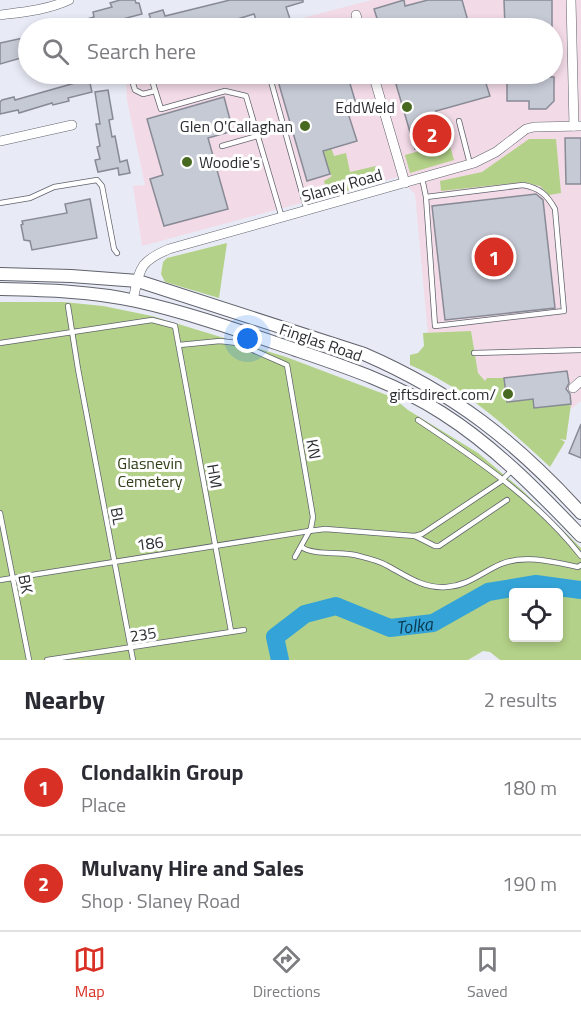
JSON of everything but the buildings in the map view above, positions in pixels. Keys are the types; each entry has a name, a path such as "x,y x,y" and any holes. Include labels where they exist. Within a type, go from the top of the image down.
{"main road":[{"name":"Finglas Road","path":"0,274 138,281 364,354 397,368 445,396 500,434 581,512"},
{"name":"Finglas Road","path":"0,289 45,290 133,300 221,325 353,370 401,390 441,412 478,438 513,468 581,536"}],"street":[{"path":"0,15 27,12 69,0"},
{"path":"571,0 577,126"},
{"path":"376,84 405,183"},
{"path":"0,141 72,125"},
{"name":"Slaney Road","path":"133,300 145,263 150,257 169,249 470,164 496,152 526,129 577,126"},
{"path":"573,388 581,381"}],"lane":[{"path":"133,84 135,90 143,94 155,91"},
{"path":"153,84 160,109 225,92 246,96 282,218"},
{"path":"272,84 308,211"},
{"path":"459,121 470,164"},
{"path":"222,146 257,136"},
{"path":"422,178 426,197 435,326 564,311 555,210 548,198 537,187 523,185 426,197"},
{"path":"0,204 30,198 54,187 97,180 102,186 114,249 117,254"},
{"name":"BL","path":"68,306 133,660"},
{"name":"HM","path":"71,332 152,320 175,326 231,631"},
{"path":"0,343 71,332"},
{"name":"KN","path":"179,345 220,341 237,343 287,365 314,517 306,531 302,547 295,557"},
{"path":"474,353 581,350"},
{"path":"418,420 502,479 546,518 581,556"},
{"path":"415,536 429,530 502,479 513,468"},
{"name":"186","path":"0,580 306,531 325,530 415,536 439,546 507,500"},
{"name":"BK","path":"0,513 29,660"},
{"path":"302,547 308,552 339,552 372,560 415,581 445,587 469,582 491,569 519,559 578,567 581,565"},
{"name":"235","path":"47,660 244,630"}],"shaded area":[{"path":"372,0 581,0 581,401 572,408 528,413 500,404 478,373 471,331 428,335 415,194 398,177 142,246 133,186 145,185 127,100 126,84 563,84 563,18 303,18"}],"green space":[{"path":"315,122 327,135 334,156 346,153 350,172 376,166 380,182 328,196 324,181 332,176"},
{"path":"529,139 556,139 561,193 549,195 540,186 523,182 441,191 440,181 482,172"},
{"path":"449,143 454,160 410,173 405,155"},
{"path":"227,243 219,298 165,282 161,274 163,262 167,258"},
{"name":"Glasnevin Cemetery","path":"0,302 63,302 103,306 152,316 286,357 392,397 408,410 478,453 522,490 581,548 581,660 500,660 490,652 483,651 468,660 0,660"},
{"path":"471,331 478,373 485,381 487,378 504,378 508,402 533,399 571,404 566,440 560,439 565,442 550,467 467,396 410,365 410,355 418,353 424,346 423,333"}],"waterway":[{"name":"Tolka","path":"280,660 275,637 305,614 336,606 390,628 433,623 488,592 536,584 581,590"}],"place":[{"name":"EddWeld","path":"407,107"},
{"name":"Glen O'Callaghan","path":"305,126"},
{"name":"Mulvany Hire and Sales","path":"432,134"},
{"name":"Woodie's","path":"187,162"},
{"name":"Clondalkin Group","path":"494,257"},
{"name":"giftsdirect.com/","path":"508,394"}]}
